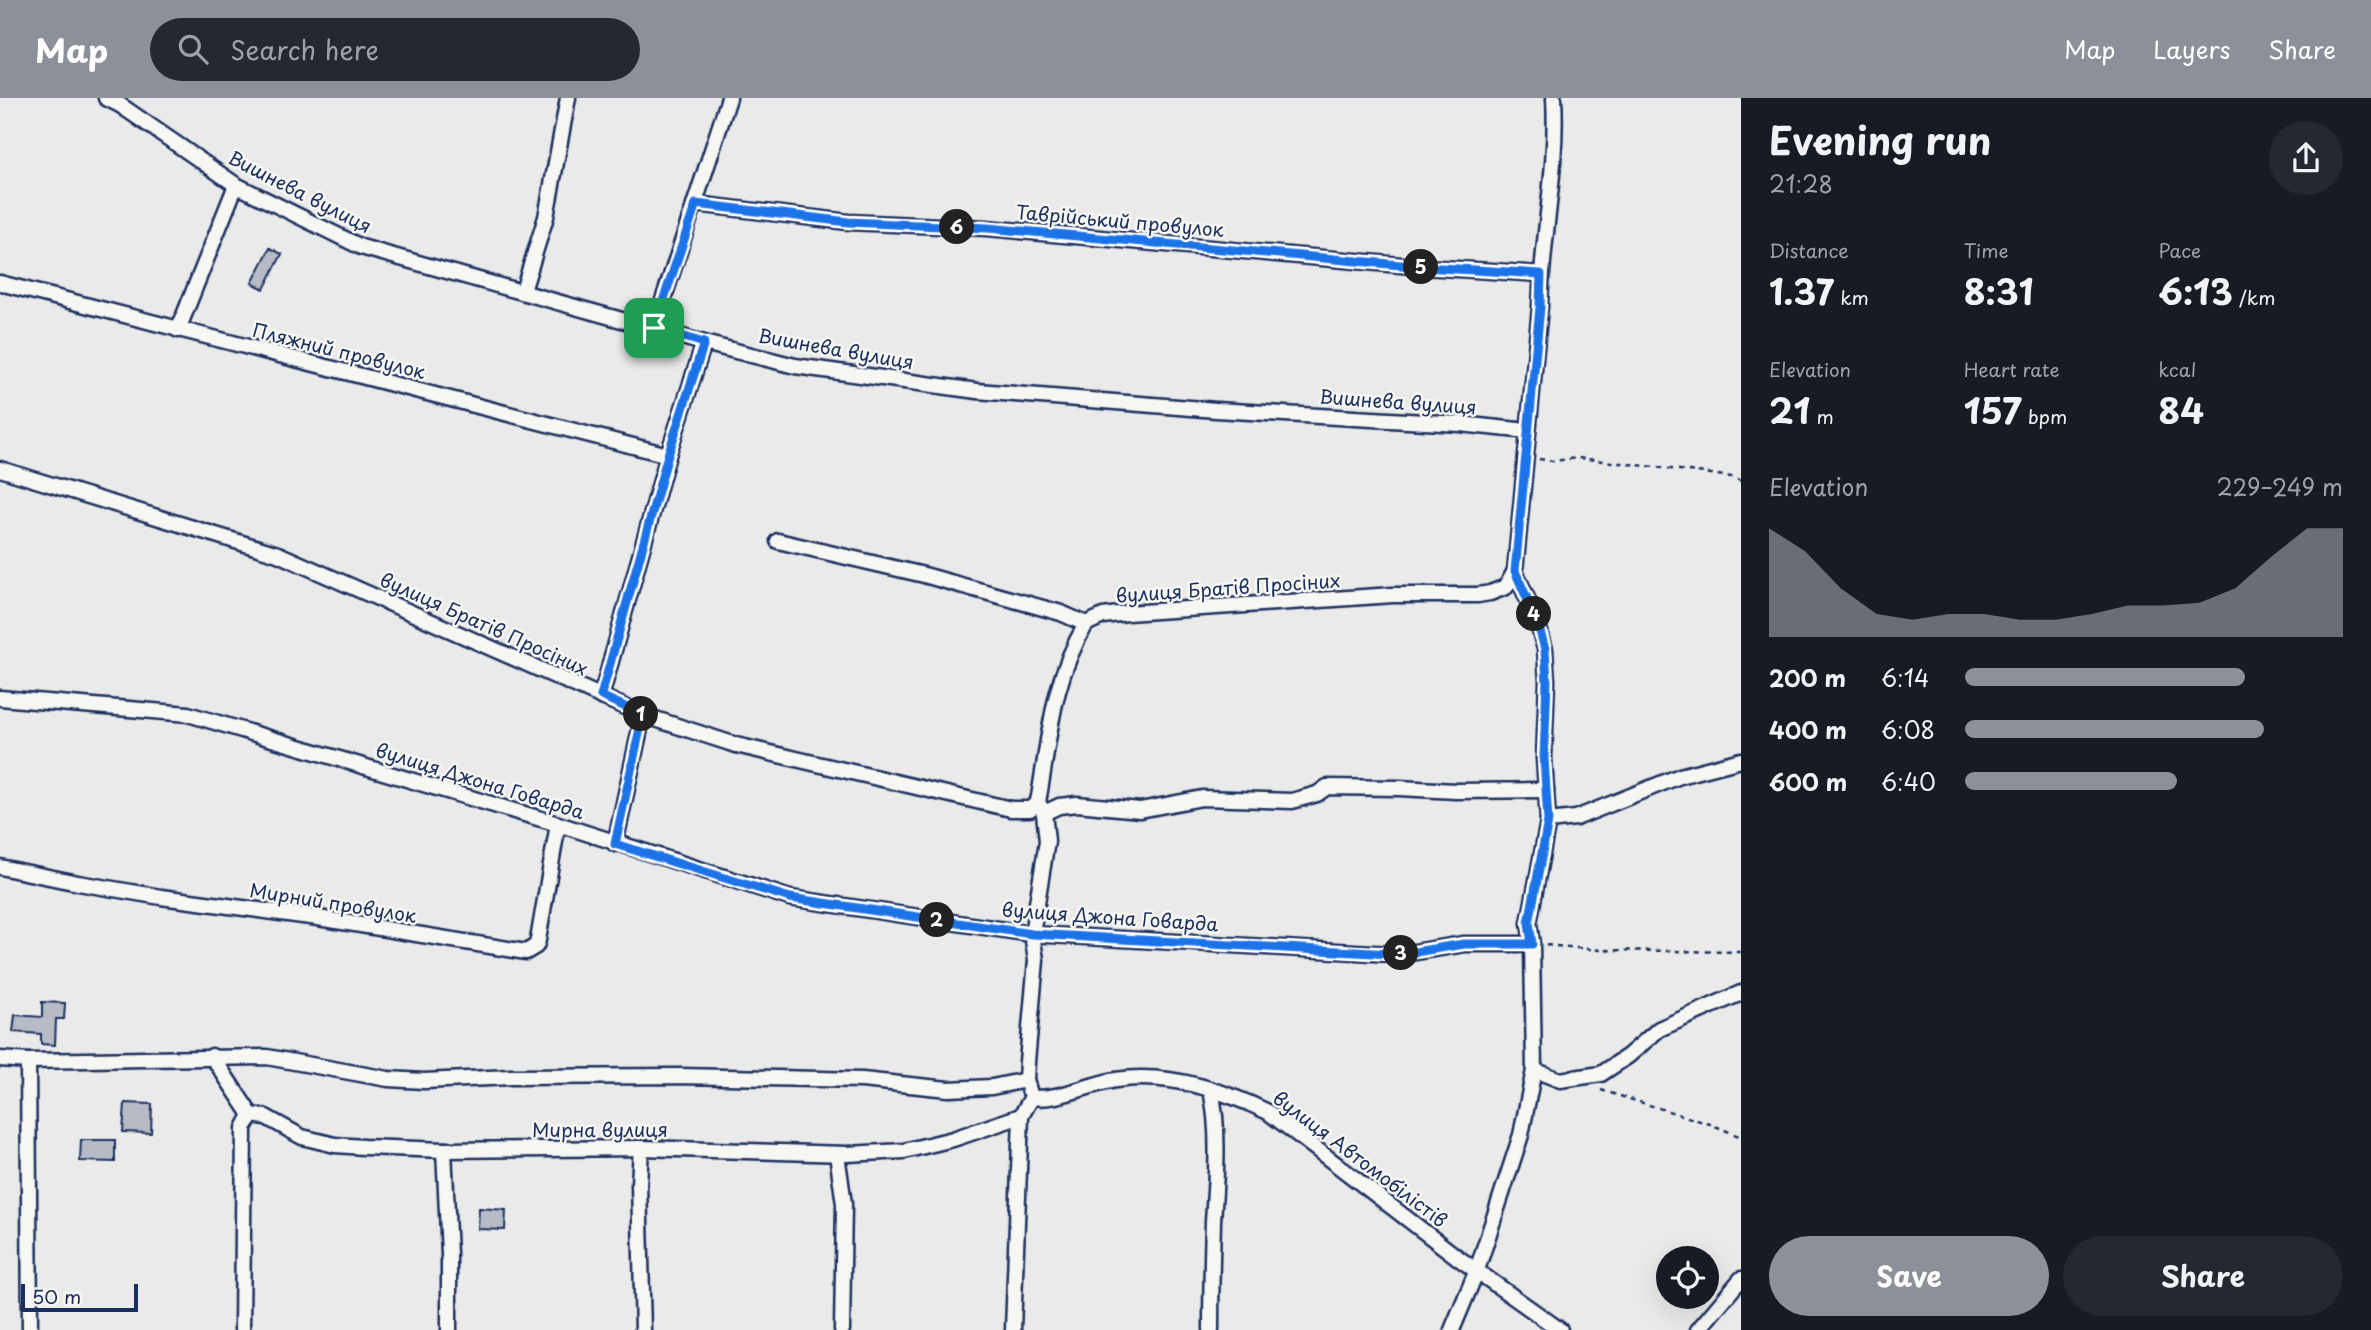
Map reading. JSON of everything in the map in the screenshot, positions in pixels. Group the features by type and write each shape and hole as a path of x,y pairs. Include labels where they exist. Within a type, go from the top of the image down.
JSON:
{"street":[{"name":"Вишнева вулиця","path":"106,98 236,186 360,247 794,366 977,391 1528,431"},
{"path":"523,291 546,217 568,98"},
{"path":"654,328 729,98"},
{"path":"1452,1330 1478,1270 1521,1135 1534,1070 1532,944 1529,923 1548,821 1544,758 1547,681 1545,649 1537,621 1515,571 1541,274 1555,160 1554,98"},
{"path":"178,330 236,186"},
{"name":"Таврійський провулок","path":"696,204 848,222 988,228 1423,267 1541,274"},
{"name":"Пляжний провулок","path":"0,283 668,455"},
{"path":"601,696 668,455 704,343"},
{"name":"вулиця Братів Просіних","path":"0,469 278,554 643,715 736,746 1011,809 1077,804 1140,810 1202,798 1292,802 1327,788 1338,787 1456,791 1546,790"},
{"path":"778,541 924,575 1061,613 1086,624 1071,649 1056,694 1041,808 1047,841 1032,934 1036,960 1026,1080 1032,1097 1021,1116 1013,1330"},
{"name":"вулиця Братів Просіних","path":"1086,624 1102,616 1127,613 1393,596 1490,593 1506,587 1515,571"},
{"name":"вулиця Джона Говарда","path":"0,698 188,714 558,824 790,898 1032,934 1391,954 1464,944 1532,944"},
{"path":"615,844 643,715"},
{"path":"1548,821 1576,818 1680,776 1741,760"},
{"name":"Мирний провулок","path":"0,867 161,897 318,918 526,952 536,946 538,940 558,824"},
{"path":"1534,1070 1560,1080 1601,1074 1628,1056 1659,1029 1741,993"},
{"path":"212,1056 251,1115 244,1128 242,1330"},
{"path":"0,1059 28,1061 267,1057 388,1079 424,1081 511,1077 693,1076 862,1080 948,1089 992,1087 1026,1080"},
{"path":"28,1061 30,1330"},
{"name":"вулиця Автомобілістів","path":"1032,1097 1042,1100 1118,1080 1174,1080 1239,1098 1268,1112 1560,1330"},
{"path":"1211,1090 1215,1110 1216,1164 1211,1330"},
{"name":"Мирна вулиця","path":"251,1115 266,1117 302,1138 335,1145 444,1150 641,1148 837,1154 904,1151 953,1139 1021,1116"},
{"path":"641,1148 639,1184 643,1330"},
{"path":"444,1150 449,1254 449,1330"},
{"path":"837,1154 844,1216 842,1330"},
{"path":"1698,1330 1741,1279"}],"path":[{"path":"1527,453 1535,458 1553,461 1578,458 1705,472 1741,481"},
{"path":"1532,944 1600,950 1741,952"},
{"path":"1598,1090 1713,1125 1741,1138"}],"building":[{"path":"270,248 282,254 264,289 252,283"},
{"path":"42,1002 65,1003 64,1019 56,1019 55,1045 41,1044 41,1034 13,1032 15,1015 42,1017"},
{"path":"125,1103 152,1104 151,1133 123,1132"},
{"path":"81,1140 115,1140 115,1162 80,1161"},
{"path":"479,1208 506,1210 505,1230 478,1229"}],"route":[{"path":"696,204 848,222 988,228 1423,267 1541,274 1515,571 1537,621 1545,649 1547,681 1544,758 1548,821 1529,923 1532,944 1464,944 1391,954 1032,934 790,898 615,844 643,715 601,696 668,455 704,343 654,328 696,204"}]}
